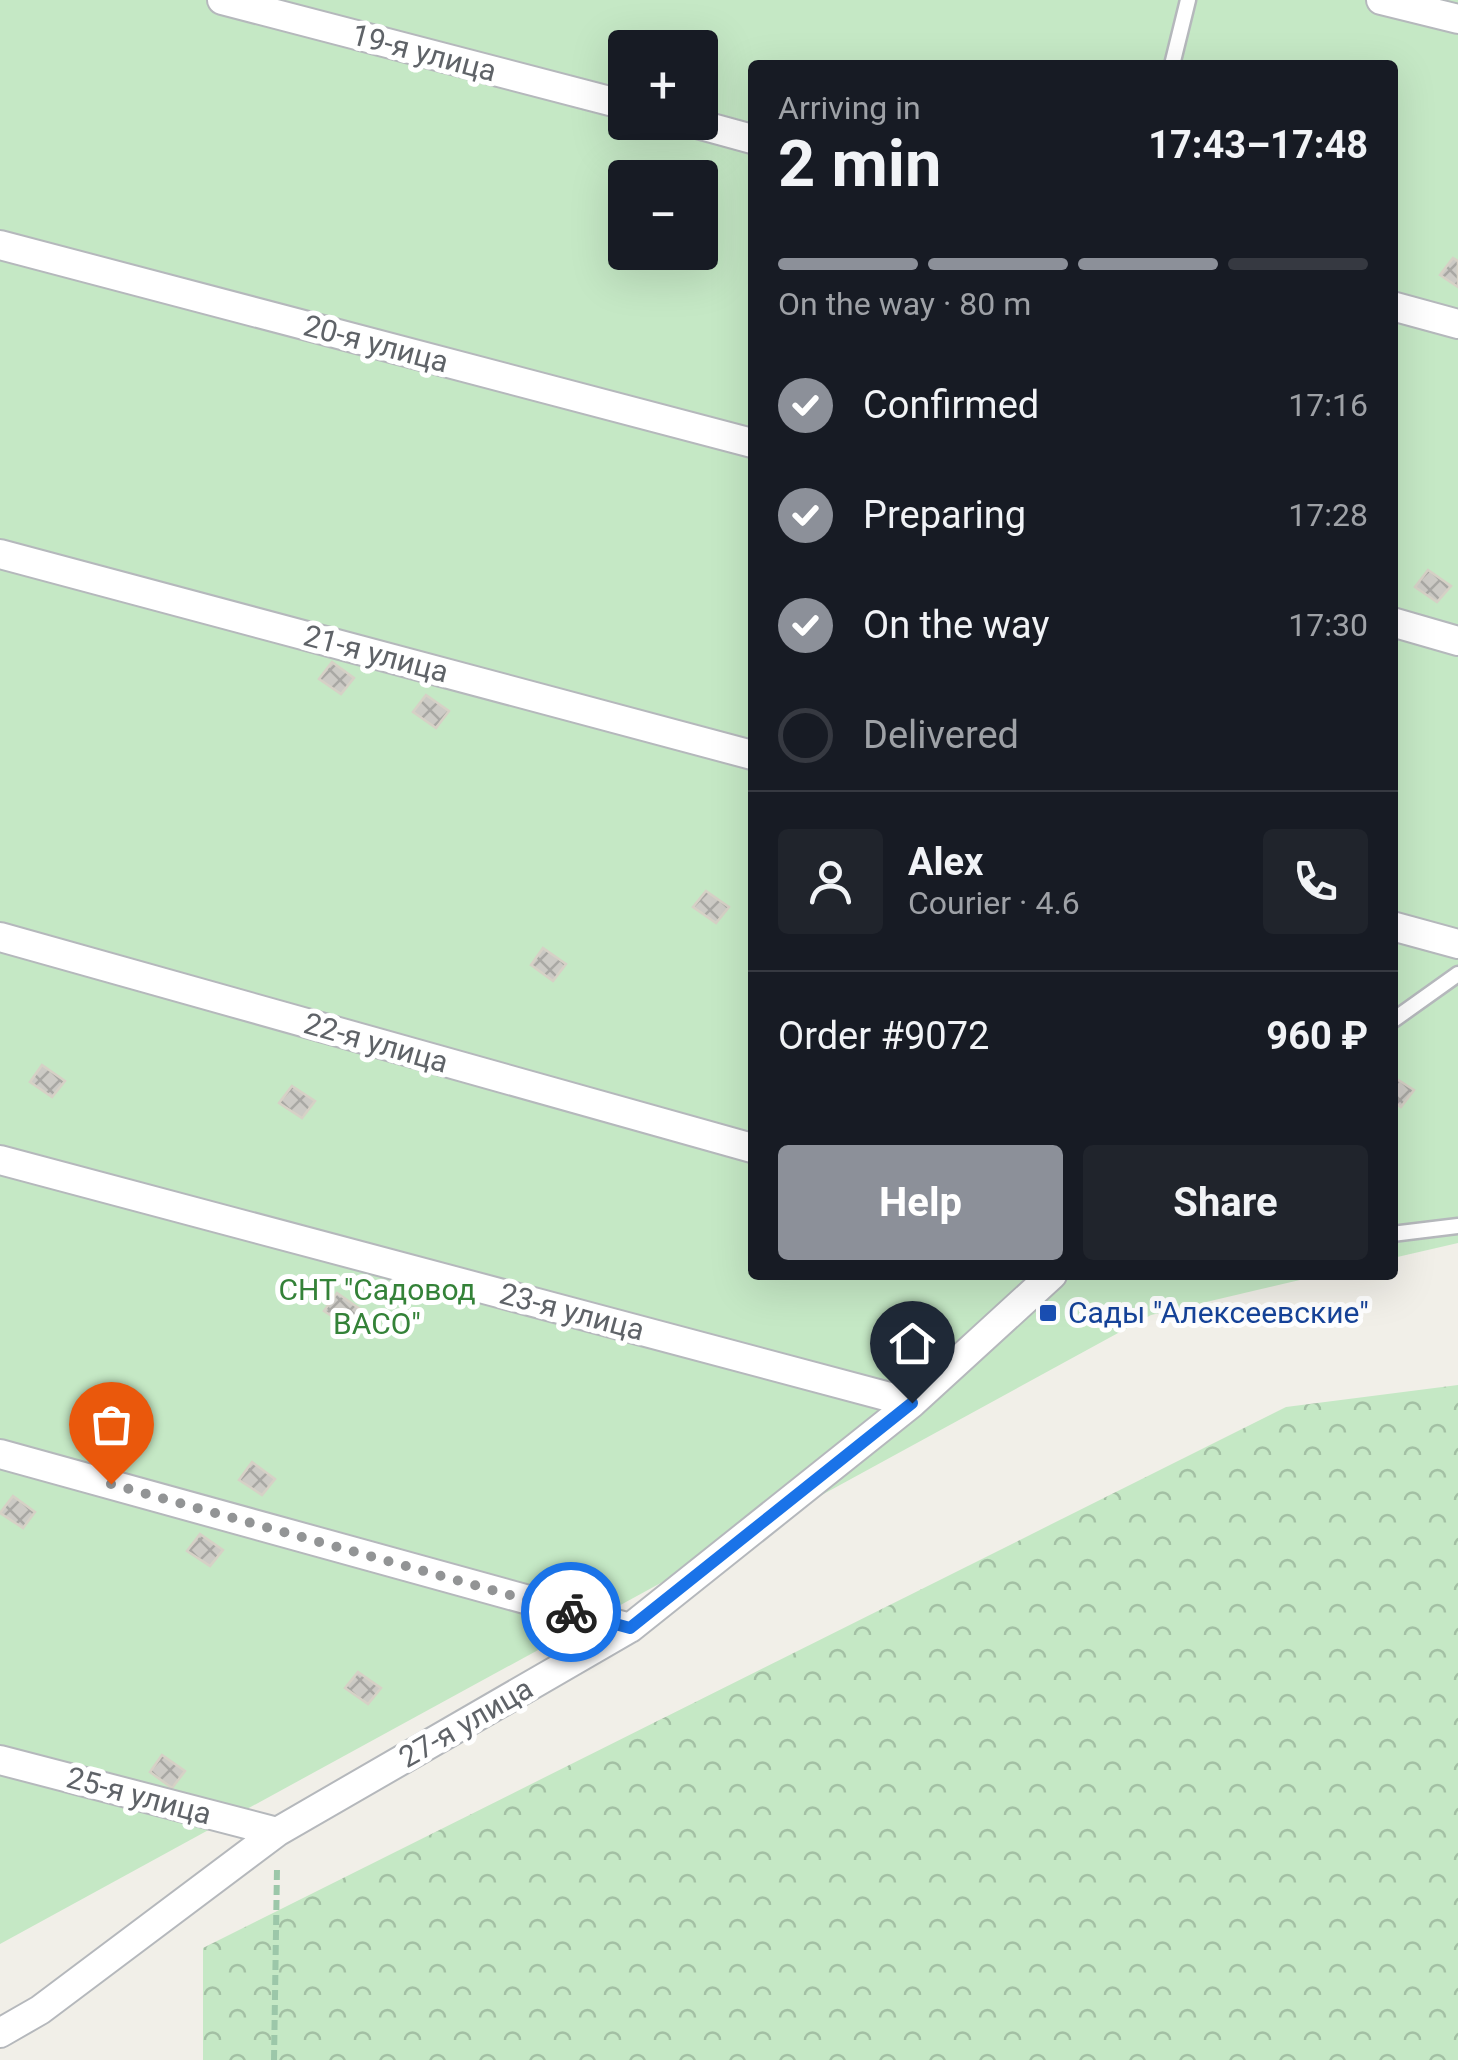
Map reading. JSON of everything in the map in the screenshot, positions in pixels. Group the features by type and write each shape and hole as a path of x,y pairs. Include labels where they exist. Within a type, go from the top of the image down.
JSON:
{"street":[{"name":"19-я улица","path":"222,0 608,101"},
{"path":"1380,0 1458,19"},
{"path":"718,130 748,138"},
{"name":"20-я улица","path":"0,245 748,442"},
{"path":"1398,308 1458,324"},
{"name":"21-я улица","path":"0,554 748,753"},
{"path":"1398,624 1458,642"},
{"path":"1398,928 1458,944"},
{"name":"22-я улица","path":"0,937 748,1147"},
{"name":"23-я улица","path":"0,1160 912,1403"},
{"name":"27-я улица","path":"0,2033 40,2010 277,1832 630,1628 912,1403 1047,1280"},
{"path":"0,1454 630,1628"},
{"name":"25-я улица","path":"0,1760 277,1832"}],"lane":[{"path":"1173,60 1188,0"},
{"path":"1398,1018 1458,974"},
{"path":"1398,1233 1458,1226"}],"path":[{"path":"274,2060 277,1832"}],"green space":[{"name":"СНТ \"Садовод ВАСО\"","path":"0,0 1458,0 1458,1243 1398,1257 1398,60 748,60 748,1280 1300,1280 1151,1315 0,1944"},
{"path":"1458,1385 1458,2060 203,2060 203,1948 1286,1407"}],"building":[{"path":"1453,258 1458,261 1458,287 1440,275"},
{"path":"1428,570 1451,586 1437,602 1415,587"},
{"path":"332,662 354,678 341,694 319,679"},
{"path":"426,695 449,711 436,728 413,712"},
{"path":"706,891 729,907 716,923 693,907"},
{"path":"543,948 566,964 553,981 531,965"},
{"path":"42,1065 65,1081 52,1097 30,1082"},
{"path":"1398,1080 1414,1090 1401,1107 1398,1105"},
{"path":"292,1086 315,1101 302,1118 279,1103"},
{"path":"337,1293 360,1309 347,1326 324,1311"},
{"path":"252,1462 275,1479 262,1495 239,1480"},
{"path":"13,1496 35,1512 23,1528 0,1513"},
{"path":"200,1534 223,1550 210,1566 187,1551"},
{"path":"358,1672 381,1688 368,1704 345,1688"},
{"path":"162,1755 185,1771 172,1788 150,1772"}],"way so far":[{"path":"111,1484 571,1612"}],"place":[{"name":"Сады \"Алексеевские\"","path":"1048,1313"}],"route":[{"path":"571,1612 630,1628 912,1403"}]}
